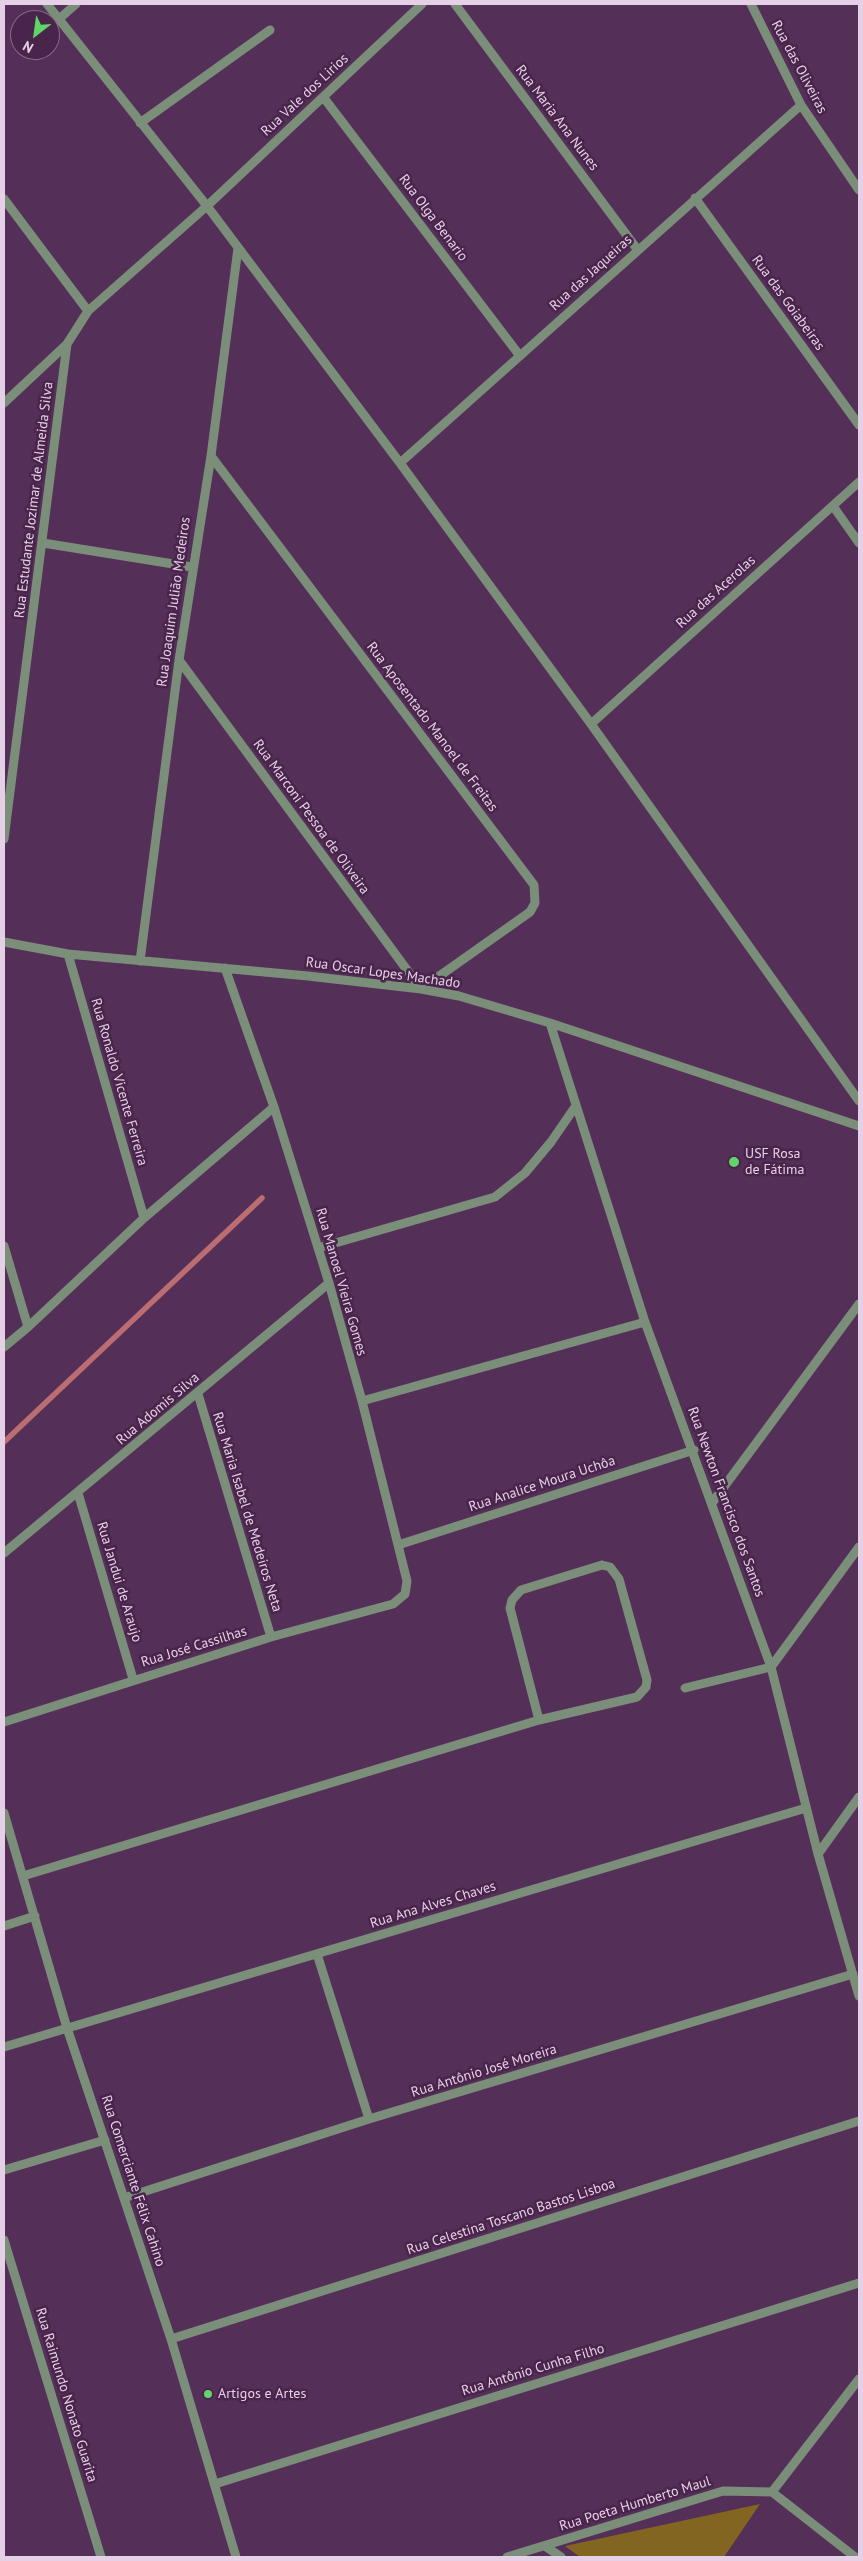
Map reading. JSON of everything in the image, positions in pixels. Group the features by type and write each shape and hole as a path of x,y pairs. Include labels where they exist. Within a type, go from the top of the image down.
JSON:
{"street":[{"path":"60,18 76,4"},
{"name":"Rua Vale dos Lirios","path":"66,344 88,311 207,206 422,4"},
{"name":"Rua Maria Ana Nunes","path":"454,4 637,249"},
{"name":"Rua das Oliveiras","path":"751,4 801,105 859,190"},
{"path":"60,20 207,206 400,462 591,724 859,1101"},
{"path":"140,123 270,30"},
{"name":"Rua Olga Benario","path":"324,98 520,356"},
{"name":"Rua das Jaqueiras","path":"400,462 801,105"},
{"name":"Rua das Goiabeiras","path":"695,198 859,425"},
{"path":"4,199 88,311"},
{"name":"Rua Joaquim Julião Medeiros","path":"140,961 179,660 192,567 211,456 238,248"},
{"path":"4,403 66,344"},
{"name":"Rua Estudante Jozimar de Almeida Silva","path":"4,839 43,543 66,344"},
{"name":"Rua Aposentado Manoel de Freitas","path":"211,456 534,886 534,903 530,912 421,989"},
{"name":"Rua das Acerolas","path":"591,724 859,482"},
{"path":"833,506 859,543"},
{"path":"43,543 192,567"},
{"name":"Rua Marconi Pessoa de Oliveira","path":"179,660 421,989"},
{"name":"Rua Oscar Lopes Machado","path":"4,942 68,954 225,968 421,989 468,999 550,1023 859,1126"},
{"name":"Rua Ronaldo Vicente Ferreira","path":"68,954 144,1218"},
{"name":"Rua Manoel Vieira Gomes","path":"225,968 274,1107 318,1248 362,1401 398,1544 406,1587 401,1599 393,1604"},
{"name":"Rua Newton Francisco dos Santos","path":"550,1023 575,1107 645,1322 694,1450 771,1667 818,1854 859,1996"},
{"path":"4,1347 28,1327 144,1218 274,1107"},
{"path":"318,1248 495,1197 525,1173 552,1142 575,1107"},
{"path":"4,1246 28,1327"},
{"name":"Rua Adomis Silva","path":"4,1553 198,1394 328,1283"},
{"path":"712,1503 859,1304"},
{"path":"362,1401 645,1322"},
{"name":"Rua Maria Isabel de Medeiros Neta","path":"198,1394 271,1637"},
{"name":"Rua Analice Moura Uchôa","path":"398,1544 694,1450"},
{"name":"Rua Jandui de Araujo","path":"78,1493 133,1679"},
{"path":"685,1688 771,1667 859,1548"},
{"path":"23,1876 539,1720 638,1697 643,1693 647,1680 619,1578 610,1567 602,1565 520,1590 512,1600 510,1608 539,1720"},
{"name":"Rua José Cassilhas","path":"4,1722 133,1679 271,1637 393,1604"},
{"path":"818,1854 859,1798"},
{"name":"Rua Ana Alves Chaves","path":"4,2047 806,1808"},
{"name":"Rua Comerciante Félix Cahino","path":"4,1813 67,2028 171,2339 236,2557"},
{"path":"4,1926 35,1916"},
{"path":"317,1954 369,2120"},
{"name":"Rua Antônio José Moreira","path":"124,2198 369,2120 853,1974"},
{"name":"Rua Celestina Toscano Bastos Lisboa","path":"171,2339 859,2121"},
{"path":"4,2170 105,2140"},
{"name":"Rua Raimundo Nonato Guarita","path":"4,2240 101,2557"},
{"name":"Rua Antônio Cunha Filho","path":"215,2484 859,2282"},
{"path":"855,2557 772,2492 859,2379"},
{"name":"Rua Poeta Humberto Maul","path":"507,2557 723,2491 772,2492"},
{"path":"545,2546 558,2556"}],"shaded area":[{"path":"760,2504 724,2557 580,2557 565,2546"}],"waterway":[{"path":"4,1442 262,1198"}],"place":[{"name":"USF Rosa de Fátima","path":"734,1162"},
{"name":"Artigos e Artes","path":"208,2394"}]}
